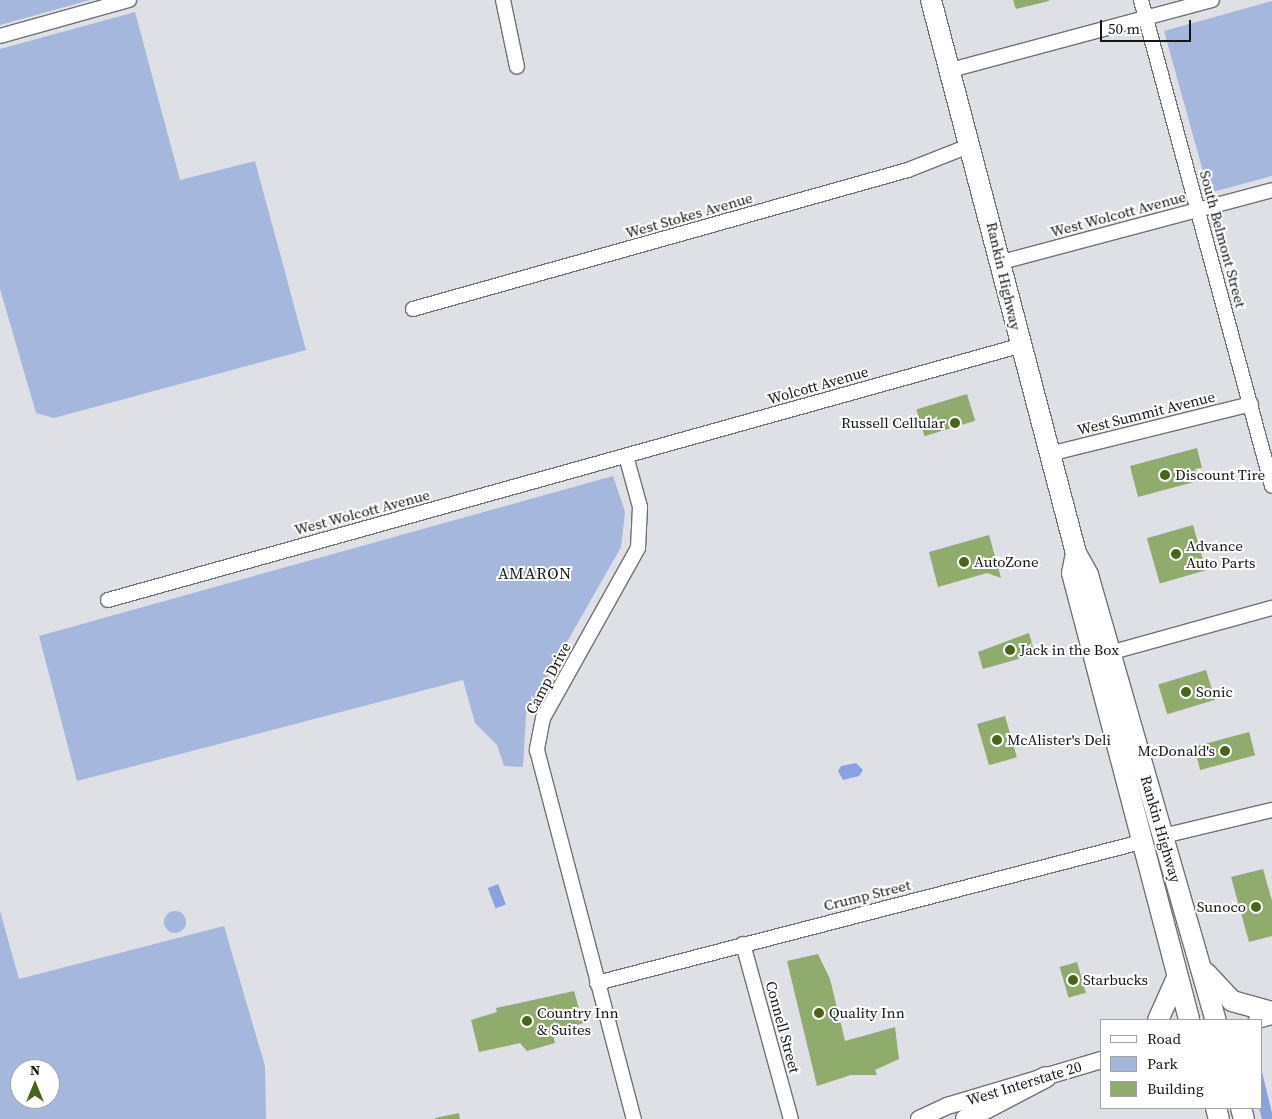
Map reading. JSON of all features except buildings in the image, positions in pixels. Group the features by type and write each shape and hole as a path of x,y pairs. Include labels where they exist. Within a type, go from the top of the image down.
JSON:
{"highway":[{"name":"Rankin Highway","path":"932,0 1002,262 1019,346 1076,553 1088,575 1115,738 1176,980 1189,1019"},
{"name":"Rankin Highway","path":"1102,655 1163,836 1216,1019"},
{"path":"1115,738 1131,753 1152,826 1163,836"},
{"path":"1141,842 1163,859 1181,921 1192,935"},
{"path":"1200,963 1217,990 1232,1001 1272,1012"},
{"path":"1158,1019 1176,980"},
{"path":"966,1119 1046,1077"}],"main road":[{"name":"West Interstate 20","path":"919,1119 1100,1060"}],"street":[{"path":"0,36 128,0"},
{"path":"503,0 517,67"},
{"name":"South Belmont Street","path":"1141,0 1272,486"},
{"path":"951,70 1212,0"},
{"name":"West Stokes Avenue","path":"413,309 908,170 971,145"},
{"name":"West Wolcott Avenue","path":"1002,262 1272,190"},
{"name":"Wolcott Avenue","path":"626,456 1019,346"},
{"name":"West Summit Avenue","path":"1049,454 1251,404"},
{"name":"West Wolcott Avenue","path":"108,600 626,456"},
{"name":"Camp Drive","path":"626,456 640,507 638,548 543,718 537,750 634,1119"},
{"path":"1102,655 1272,608"},
{"path":"1163,836 1272,810"},
{"name":"Crump Street","path":"599,982 1141,842"},
{"name":"Connell Street","path":"743,944 791,1119"}],"green space":[{"path":"0,0 90,0 0,25"},
{"path":"1272,1 1272,176 1209,193 1164,31"},
{"path":"135,12 180,180 255,161 306,350 54,418 36,413 0,289 0,49"},
{"path":"613,476 625,512 621,547 526,714 523,767 504,766 497,745 475,723 463,680 77,781 39,636"},
{"path":"0,911 19,979 224,926 265,1066 266,1119 0,1119"},
{"path":"175,911 183,914 186,922 183,930 175,933 167,930 164,922 167,914"}],"shaded area":[{"path":"856,763 863,770 859,776 843,780 838,771 841,766"},
{"path":"498,884 506,905 496,908 488,888"},
{"path":"1262,1072 1272,1119 1262,1119 1259,1109 1262,1109"}],"place":[{"name":"Russell Cellular","path":"955,423"},
{"name":"Discount Tire","path":"1165,475"},
{"name":"Advance Auto Parts","path":"1176,554"},
{"name":"AutoZone","path":"964,562"},
{"name":"Jack in the Box","path":"1010,650"},
{"name":"Sonic","path":"1186,692"},
{"name":"McAlister's Deli","path":"997,740"},
{"name":"McDonald's","path":"1225,751"},
{"name":"Sunoco","path":"1256,907"},
{"name":"Starbucks","path":"1073,980"},
{"name":"Quality Inn","path":"819,1013"},
{"name":"Country Inn & Suites","path":"527,1021"}],"district":[{"name":"AMARON","path":"535,573"}]}
